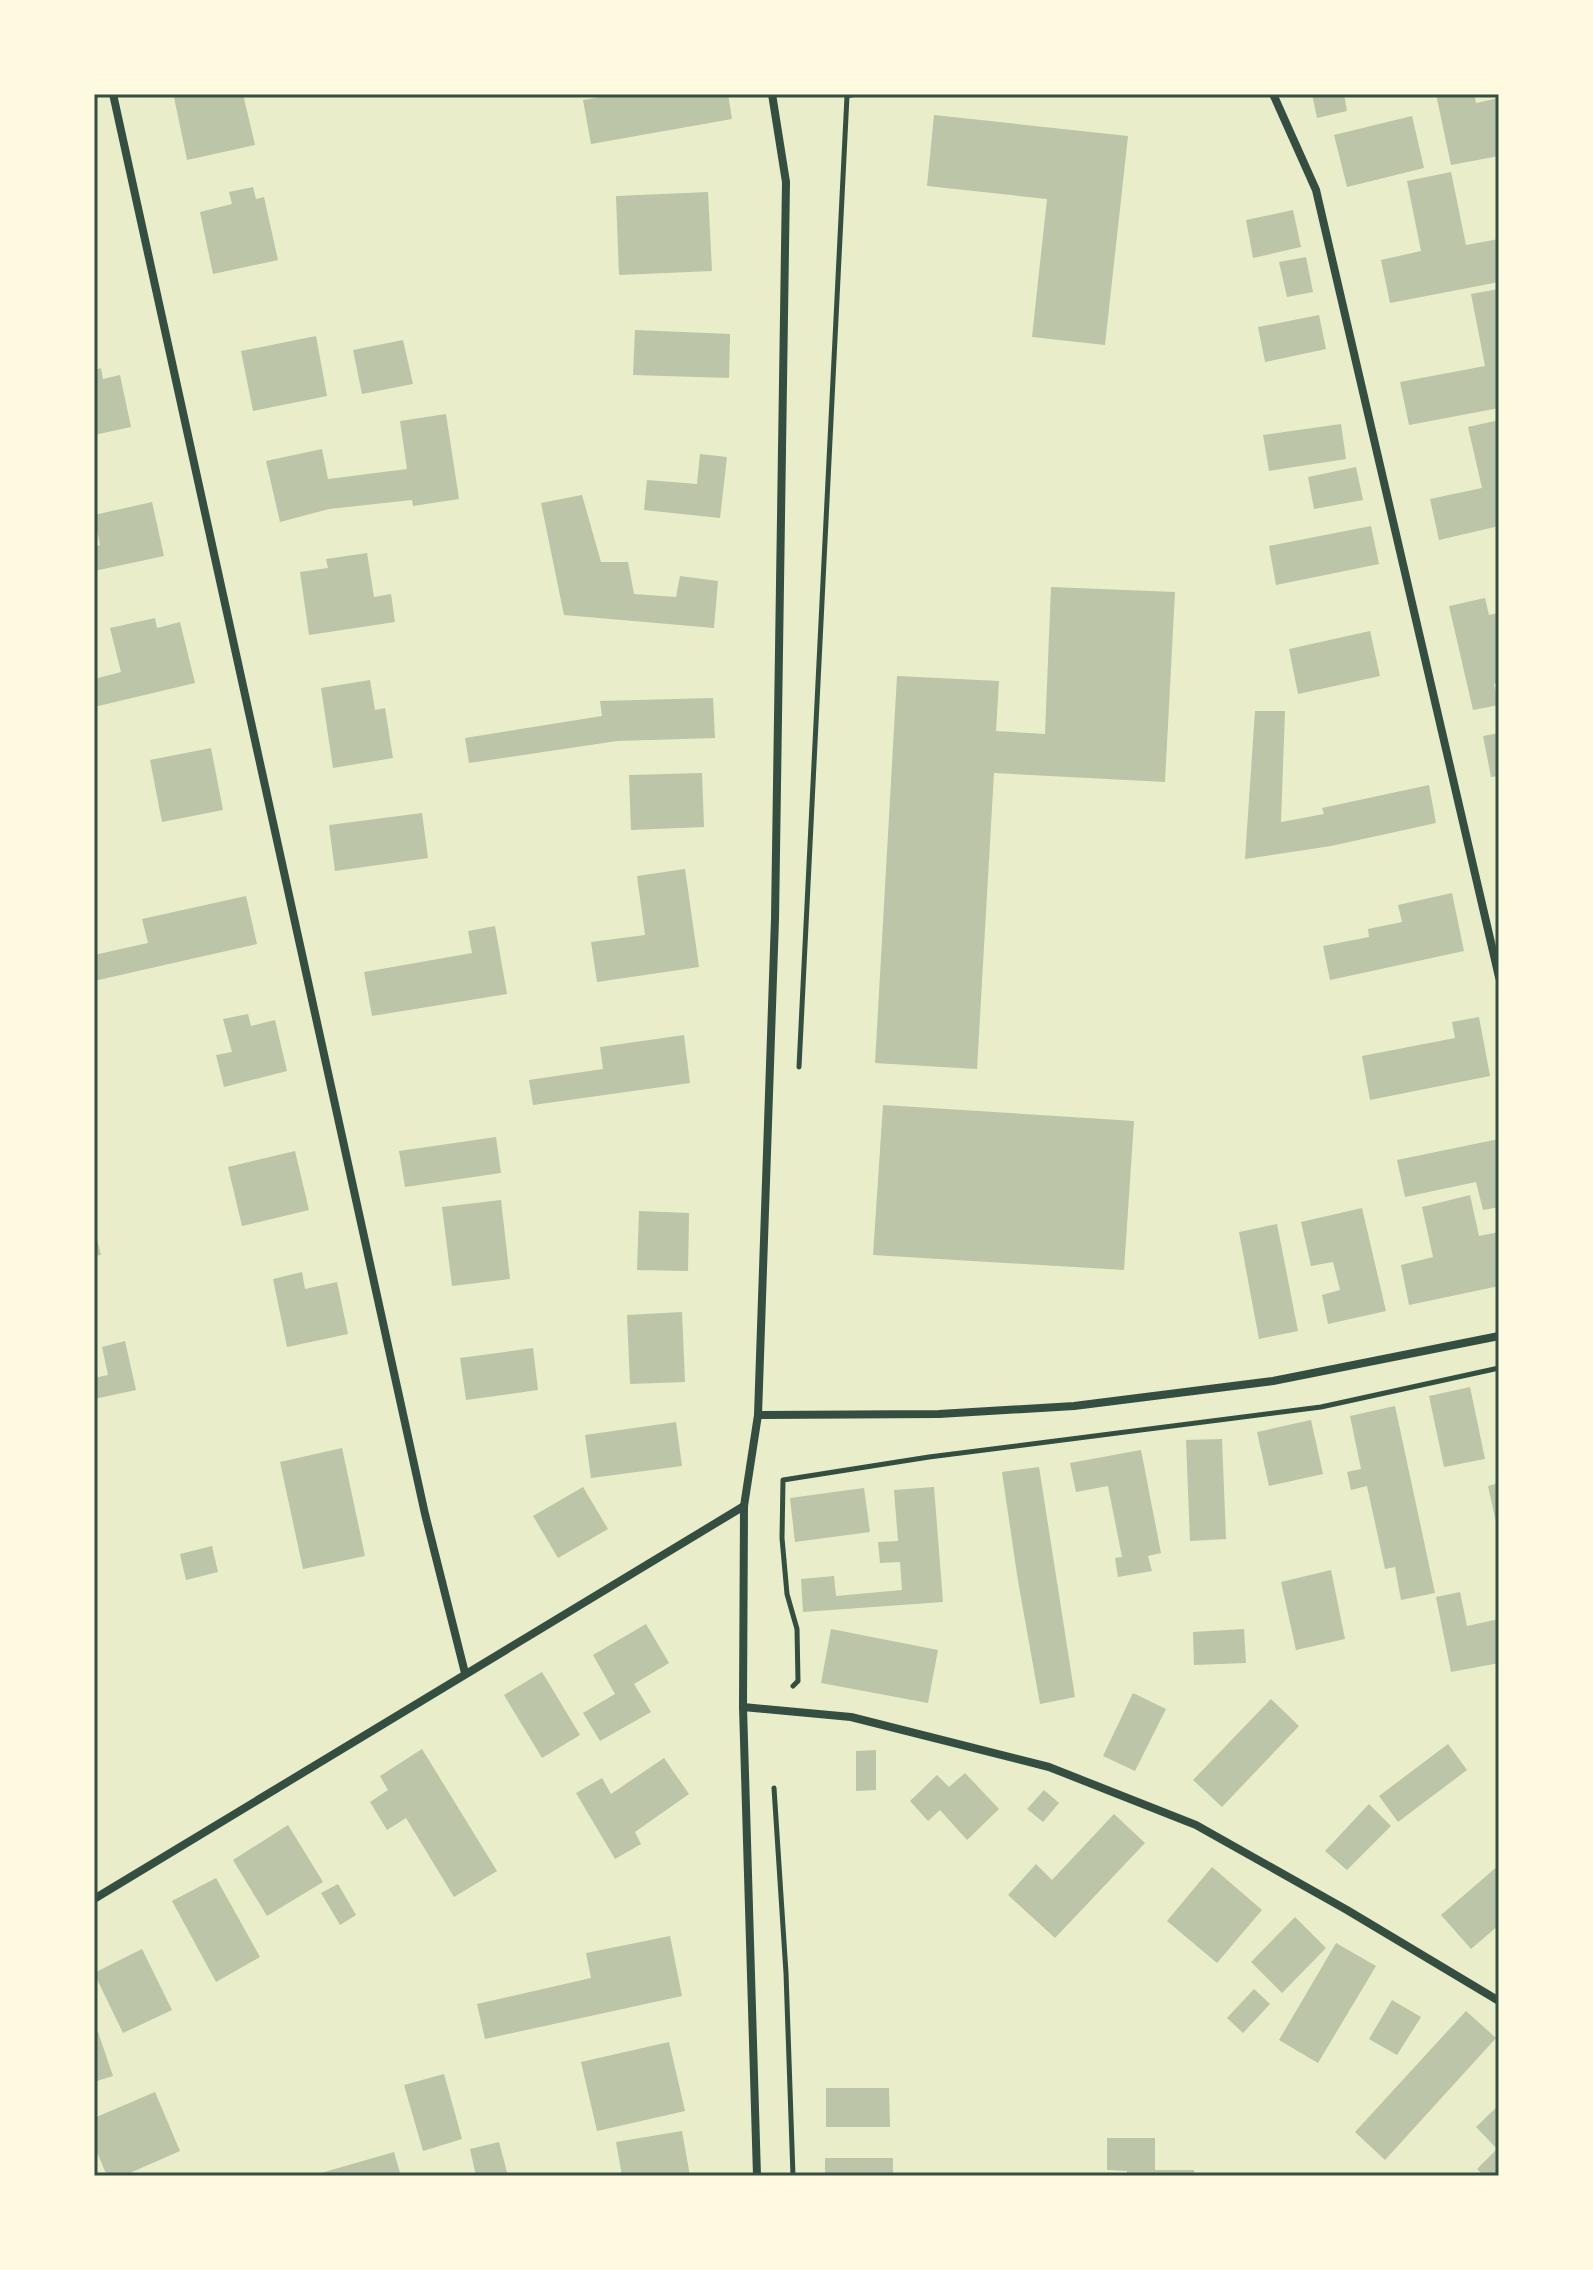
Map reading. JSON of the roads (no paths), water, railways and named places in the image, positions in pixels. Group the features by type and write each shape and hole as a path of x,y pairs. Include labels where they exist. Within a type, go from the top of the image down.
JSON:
{"street":[{"path":"113,94 425,1514 465,1673"},
{"path":"757,2176 743,1707 744,1506 758,1415 775,908 786,182 772,94"},
{"path":"1273,94 1316,190 1499,977"},
{"path":"758,1415 939,1414 1074,1406 1273,1381 1499,1336"},
{"path":"94,1899 744,1506"},
{"path":"743,1707 851,1717 1049,1767 1196,1825 1499,2001"}]}
